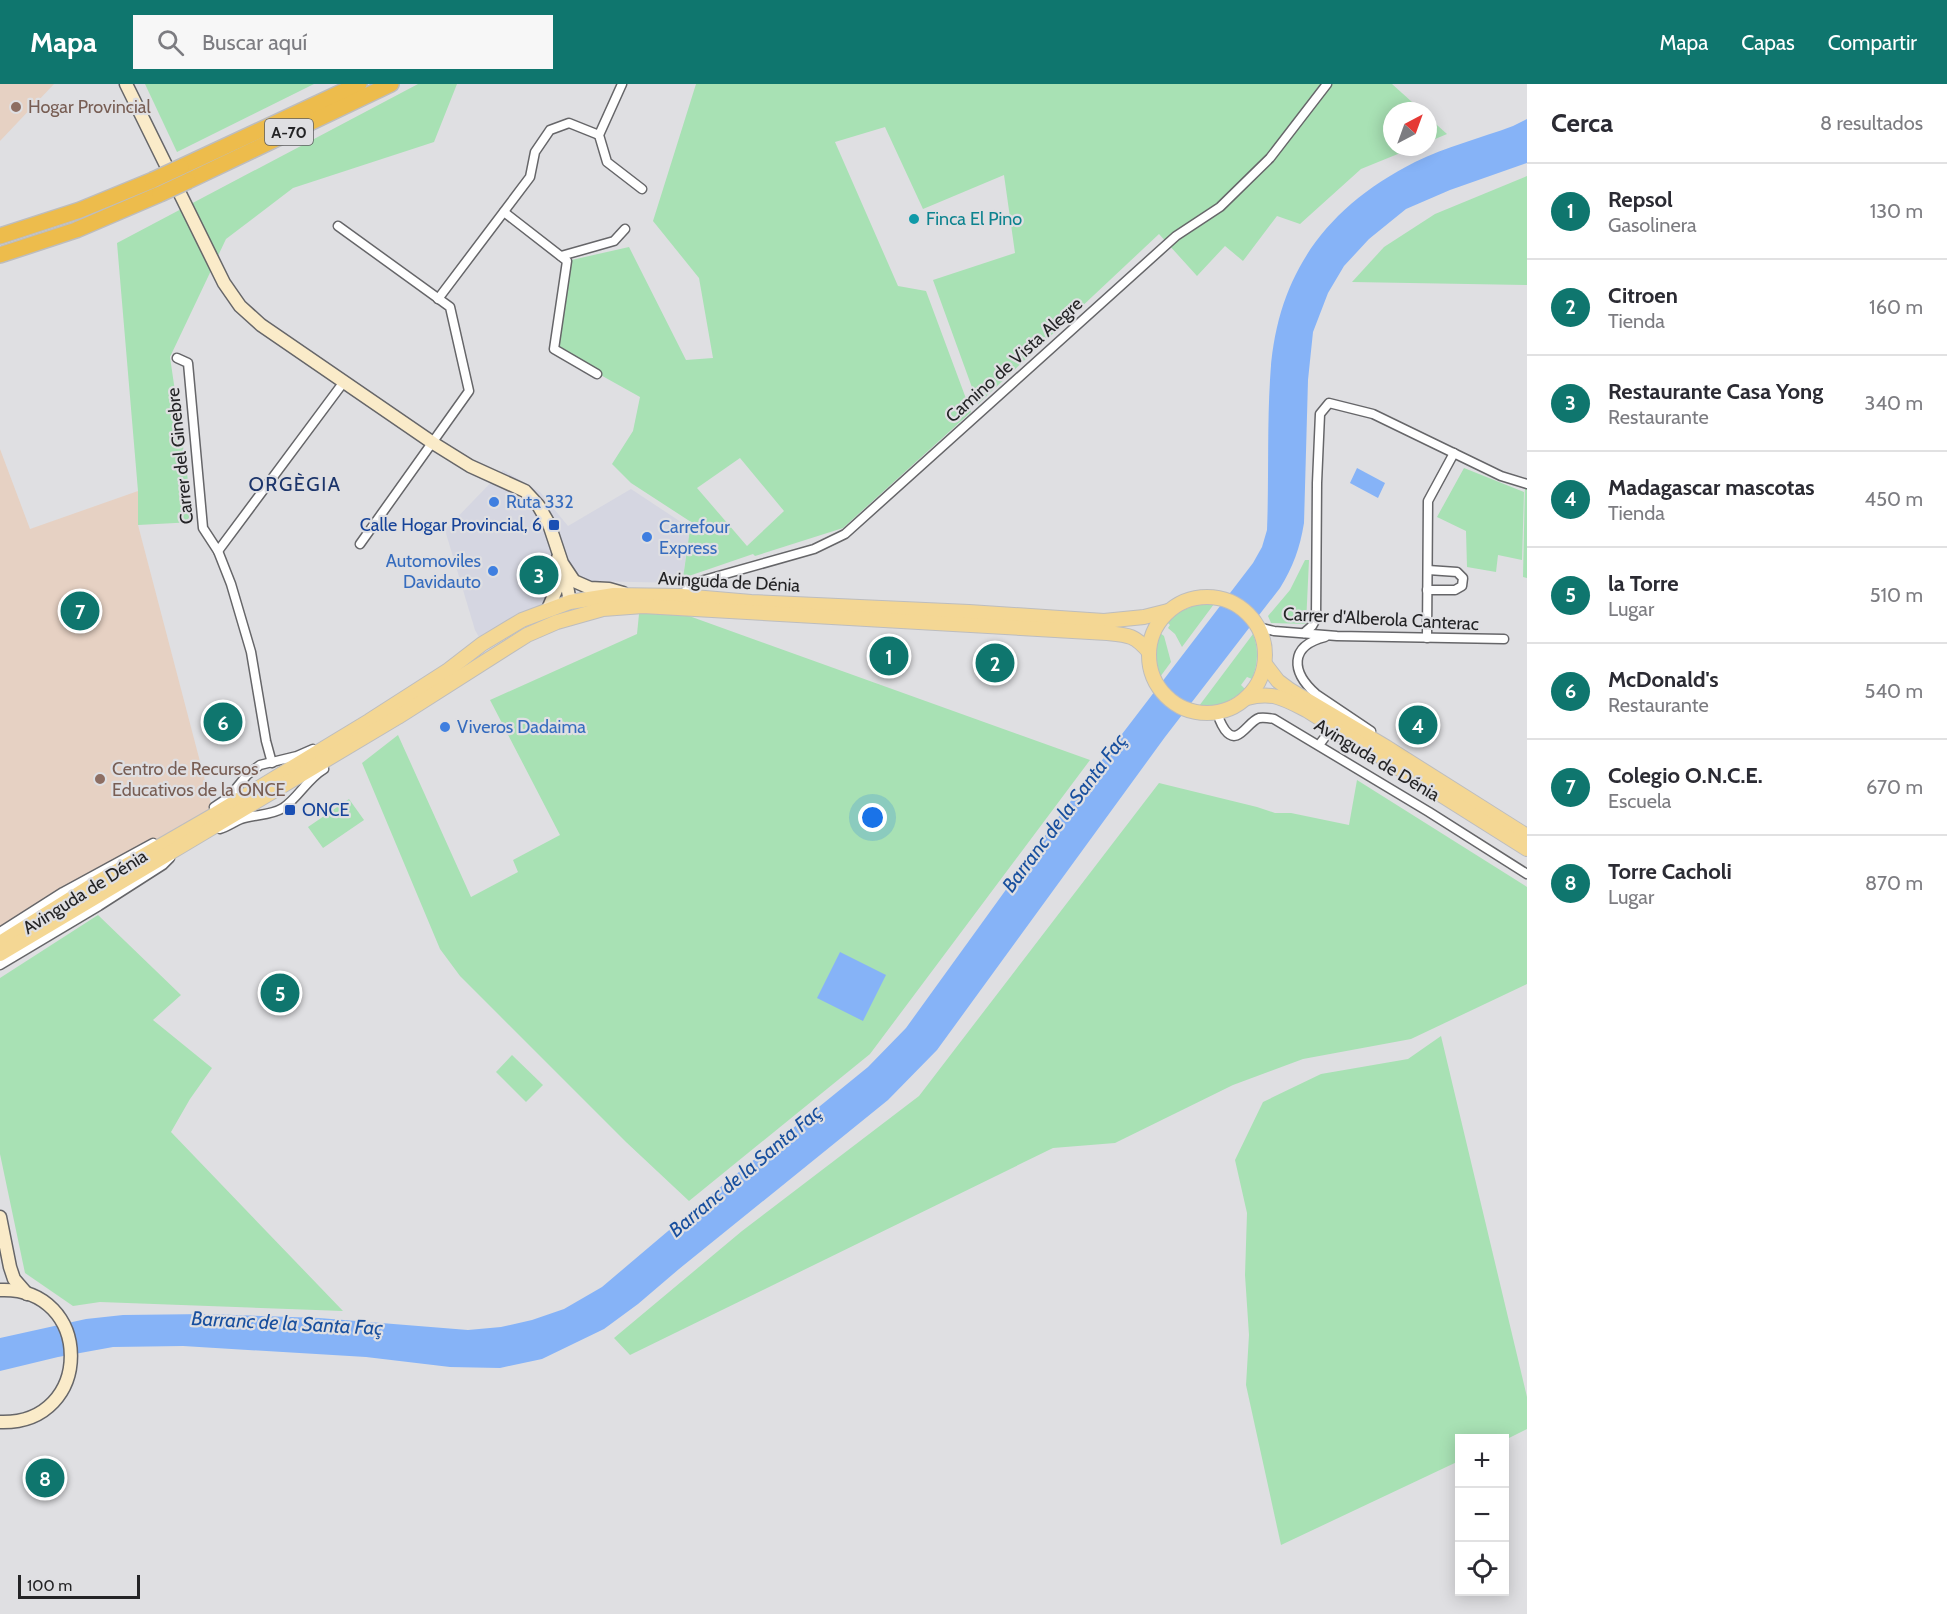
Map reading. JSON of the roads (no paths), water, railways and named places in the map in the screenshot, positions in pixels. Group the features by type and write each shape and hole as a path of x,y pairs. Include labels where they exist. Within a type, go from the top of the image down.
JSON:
{"highway":[{"name":"A-70","path":"0,255 76,230 160,194 184,174 359,84"},
{"name":"A-70","path":"0,236 80,210 153,180 184,174 391,84"}],"main road":[{"path":"126,84 224,283 236,300 261,325 343,383 433,444 470,466 525,491 538,505 549,524 560,557 570,602 562,611 509,639 500,652"},
{"path":"560,557 570,576 581,585 627,594"},
{"path":"548,609 557,588 560,557"},
{"name":"Avinguda de Dénia","path":"0,954 286,777 328,746 447,671 482,645 522,620 570,602 627,594 1104,621 1144,617 1168,611"},
{"path":"1196,597 1221,598 1245,610 1257,625 1265,645 1265,664 1257,686 1247,698 1233,707 1218,712 1194,712 1168,698 1156,682 1149,663 1153,632 1168,611 1196,597"},
{"name":"Avinguda de Dénia","path":"286,777 362,739 527,635 556,622 603,609 643,606 1107,633 1131,635 1149,652"},
{"name":"Avinguda de Dénia","path":"1265,664 1278,681 1290,690 1386,747 1527,836"},
{"name":"Avinguda de Dénia","path":"1247,698 1267,694 1308,711 1527,849"},
{"name":"Avinguda de Dénia","path":"0,943 96,883 189,835"},
{"path":"0,1216 10,1267 15,1279 27,1293"},
{"path":"0,1290 27,1293 42,1301 62,1320 70,1340 71,1363 64,1387 50,1405 30,1418 9,1423 0,1422"}],"street":[{"path":"622,84 600,135 607,162 642,189"},
{"name":"Camino de Vista Alegre","path":"682,596 691,584 814,549 845,534 1176,236 1221,207 1270,158 1327,84"},
{"path":"438,299 530,177 535,152 550,130 569,123 600,135"},
{"path":"504,212 567,261 554,349 597,374"},
{"path":"338,226 450,307 469,391 360,544"},
{"path":"561,256 614,241 625,229"},
{"name":"Carrer del Ginebre","path":"177,358 188,363 203,528 218,551 231,584 251,652 266,741 272,763"},
{"path":"218,551 343,383"},
{"path":"1333,636 1319,627 1316,618 1320,414 1329,403 1373,414 1501,476 1527,484"},
{"path":"1427,638 1428,501 1454,453"},
{"path":"1427,590 1455,590 1462,586 1463,578 1457,572 1428,570"},
{"path":"1304,633 1312,626 1316,618"},
{"name":"Carrer d'Alberola Canterac","path":"1257,625 1274,631 1333,636 1504,639"},
{"path":"1333,636 1317,639 1302,649 1297,664 1298,672 1316,694 1375,734 1386,747"},
{"path":"1308,711 1320,726 1324,736"},
{"name":"Avinguda de Dénia","path":"1218,712 1218,718 1229,735 1235,736 1242,734 1251,722 1266,718 1274,719 1527,874"},
{"path":"1319,745 1324,736 1332,733 1353,745 1369,748"},
{"name":"Avinguda de Dénia","path":"0,932 105,868 166,836 189,835 223,828 243,818 272,813 288,803 308,780 351,752 362,739"},
{"name":"Avinguda de Dénia","path":"0,964 163,865 189,835 202,814 229,797 247,775 260,765 328,746"},
{"path":"272,763 286,777 292,795 288,803"},
{"path":"247,775 246,786 252,798 262,810 272,813"}],"water":[{"name":"Barranc de la Santa Faç","path":"1527,119 1527,163 1450,190 1406,209 1369,239 1344,266 1328,293 1313,332 1308,380 1304,523 1295,557 1285,580 1165,737 937,1050 888,1100 638,1304 604,1329 542,1359 500,1368 450,1367 366,1357 183,1346 113,1347 0,1371 0,1338 86,1319 123,1315 207,1314 319,1318 468,1330 501,1327 532,1320 564,1309 602,1287 868,1067 906,1028 1057,819 1253,563 1262,547 1267,530 1269,399 1274,343 1282,309 1294,278 1310,250 1330,224 1383,180 1415,162 1429,156 1437,156 1437,153 1451,147"},
{"path":"1357,468 1385,483 1378,498 1350,483"},
{"path":"840,952 886,975 863,1021 817,998"}],"place":[{"name":"Hogar Provincial","path":"16,107"},
{"name":"Finca El Pino","path":"914,219"},
{"name":"Ruta 332","path":"494,502"},
{"name":"Calle Hogar Provincial, 6","path":"554,525"},
{"name":"Carrefour Express","path":"647,537"},
{"name":"Automoviles Davidauto","path":"493,571"},
{"name":"Restaurante Casa Yong","path":"539,575"},
{"name":"Colegio O.N.C.E.","path":"80,611"},
{"name":"Repsol","path":"889,656"},
{"name":"Citroen","path":"995,663"},
{"name":"McDonald's","path":"223,722"},
{"name":"Madagascar mascotas","path":"1418,725"},
{"name":"Viveros Dadaima","path":"445,727"},
{"name":"Centro de Recursos Educativos de la ONCE","path":"100,779"},
{"name":"ONCE","path":"290,810"},
{"name":"la Torre","path":"280,993"},
{"name":"Torre Cacholi","path":"45,1478"}],"district":[{"name":"ORGÈGIA","path":"295,484"}]}
